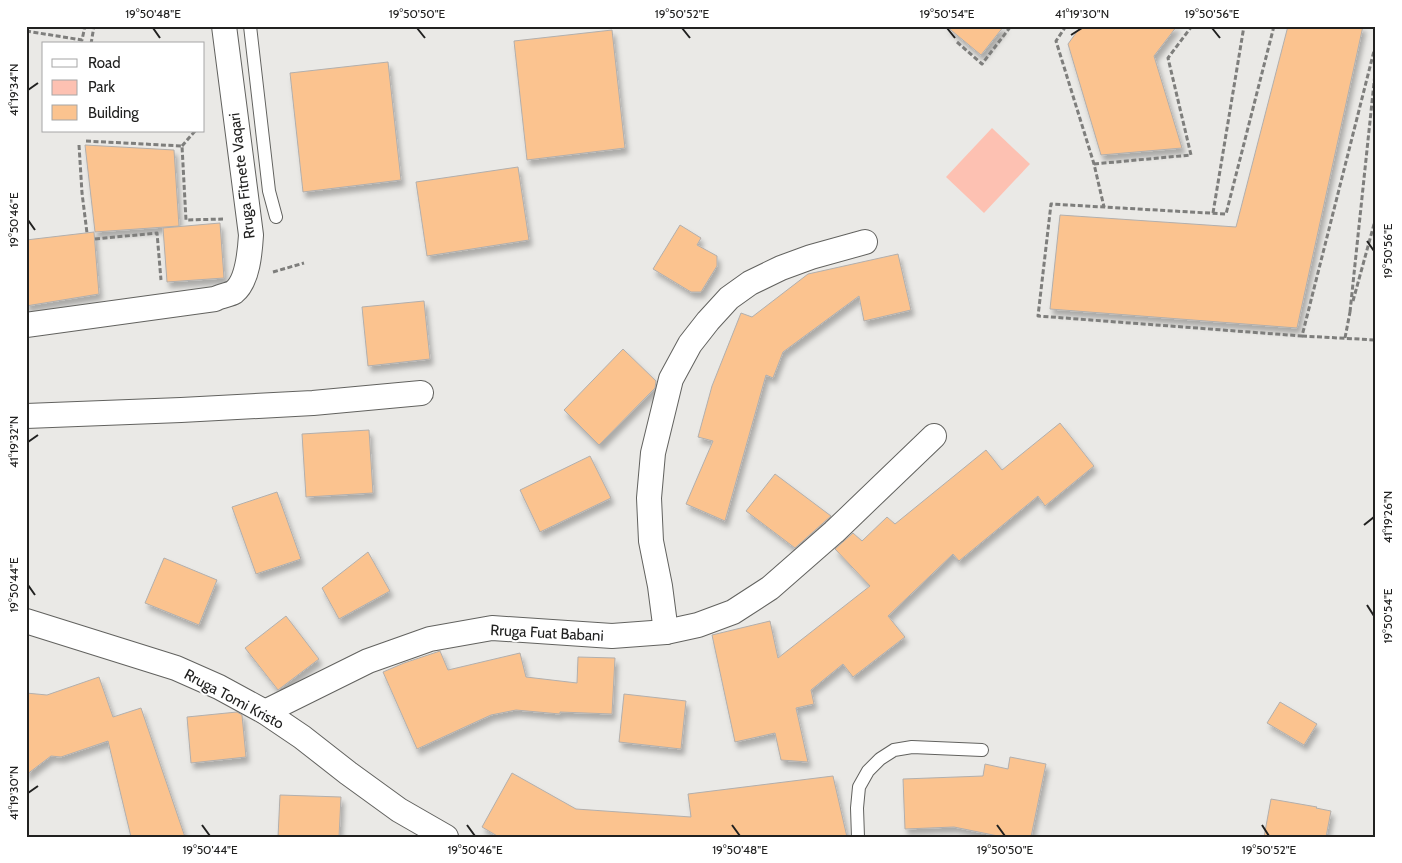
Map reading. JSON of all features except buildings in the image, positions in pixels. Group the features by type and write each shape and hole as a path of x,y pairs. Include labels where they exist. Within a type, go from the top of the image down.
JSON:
{"street":[{"name":"Rruga Fitnete Vaqari","path":"26,325 215,299 234,291 245,277 251,235 224,26"},
{"path":"666,632 660,586 651,541 649,498 653,453 672,378 690,344 708,321 729,298 750,283 781,268 811,257 865,242"},
{"path":"26,416 313,403 421,393"},
{"name":"Rruga Fuat Babani","path":"265,712 368,661 430,639 492,628 612,636 666,632 698,625 733,612 770,588 834,532 934,436"},
{"name":"Rruga Tomi Kristo","path":"26,621 176,668 219,687 265,712 302,737 399,810 446,837"}],"lane":[{"path":"250,26 269,191 276,217"},
{"path":"858,837 857,808 859,787 868,770 880,759 894,750 912,747 982,750"}],"path":[{"path":"29,26 28,31 82,40 85,26"},
{"path":"91,42 94,26"},
{"path":"956,42 982,64 1011,26"},
{"path":"1066,26 1056,41 1094,164 1104,207"},
{"path":"1094,164 1191,155 1168,58 1192,26"},
{"path":"1213,213 1244,26"},
{"path":"1274,26 1226,214 1051,204 1038,316 1376,340"},
{"path":"1302,336 1376,43"},
{"path":"1350,312 1376,64"},
{"path":"194,132 182,146 186,220 249,218"},
{"path":"86,141 182,146"},
{"path":"79,145 87,233"},
{"path":"1345,338 1350,312 1376,217"},
{"path":"95,240 157,233 161,283"}],"green space":[{"path":"992,128 1030,164 984,213 946,177"}]}
